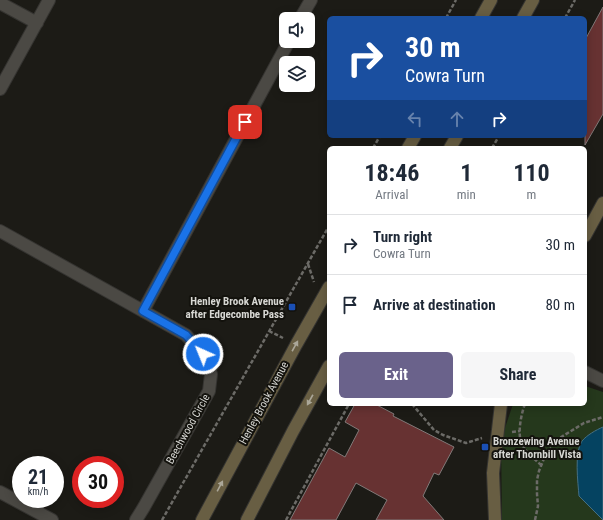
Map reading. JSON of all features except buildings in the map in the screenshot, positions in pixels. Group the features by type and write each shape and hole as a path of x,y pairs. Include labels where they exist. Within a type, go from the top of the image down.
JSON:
{"main road":[{"path":"482,16 491,0"},
{"path":"524,16 534,0"},
{"path":"587,232 603,203"},
{"name":"Henley Brook Avenue","path":"202,520 292,352 327,291"},
{"path":"247,520 327,370"},
{"path":"494,520 492,473 501,406"}],"street":[{"path":"0,89 50,0"},
{"path":"304,12 311,0"},
{"path":"0,3 37,23"},
{"path":"143,311 285,48"},
{"name":"Beechwood Circle","path":"0,231 186,335 203,354 211,374 209,391 136,520"},
{"path":"587,373 603,380"},
{"path":"0,492 35,516 52,520"}],"path":[{"path":"447,16 456,0"},
{"path":"566,16 575,0"},
{"path":"162,520 327,230"},
{"path":"286,520 348,406"},
{"path":"414,406 434,430 454,440 466,443 497,434 520,431"},
{"path":"525,406 520,431 521,443 528,453 541,465"},
{"path":"535,520 538,506 536,494 537,480 545,456 558,439 584,423 603,416"}],"green space":[{"path":"587,387 603,392 603,520 502,520 501,440 512,406 587,406"}],"water":[{"path":"603,427 603,520 579,496 577,460 582,441"}],"place":[{"name":"Henley Brook Avenue after Edgecombe Pass","path":"292,307"},
{"name":"Bronzewing Avenue after Thornbill Vista","path":"485,447"}],"route":[{"path":"203,354 186,335 143,311 245,122"}]}
